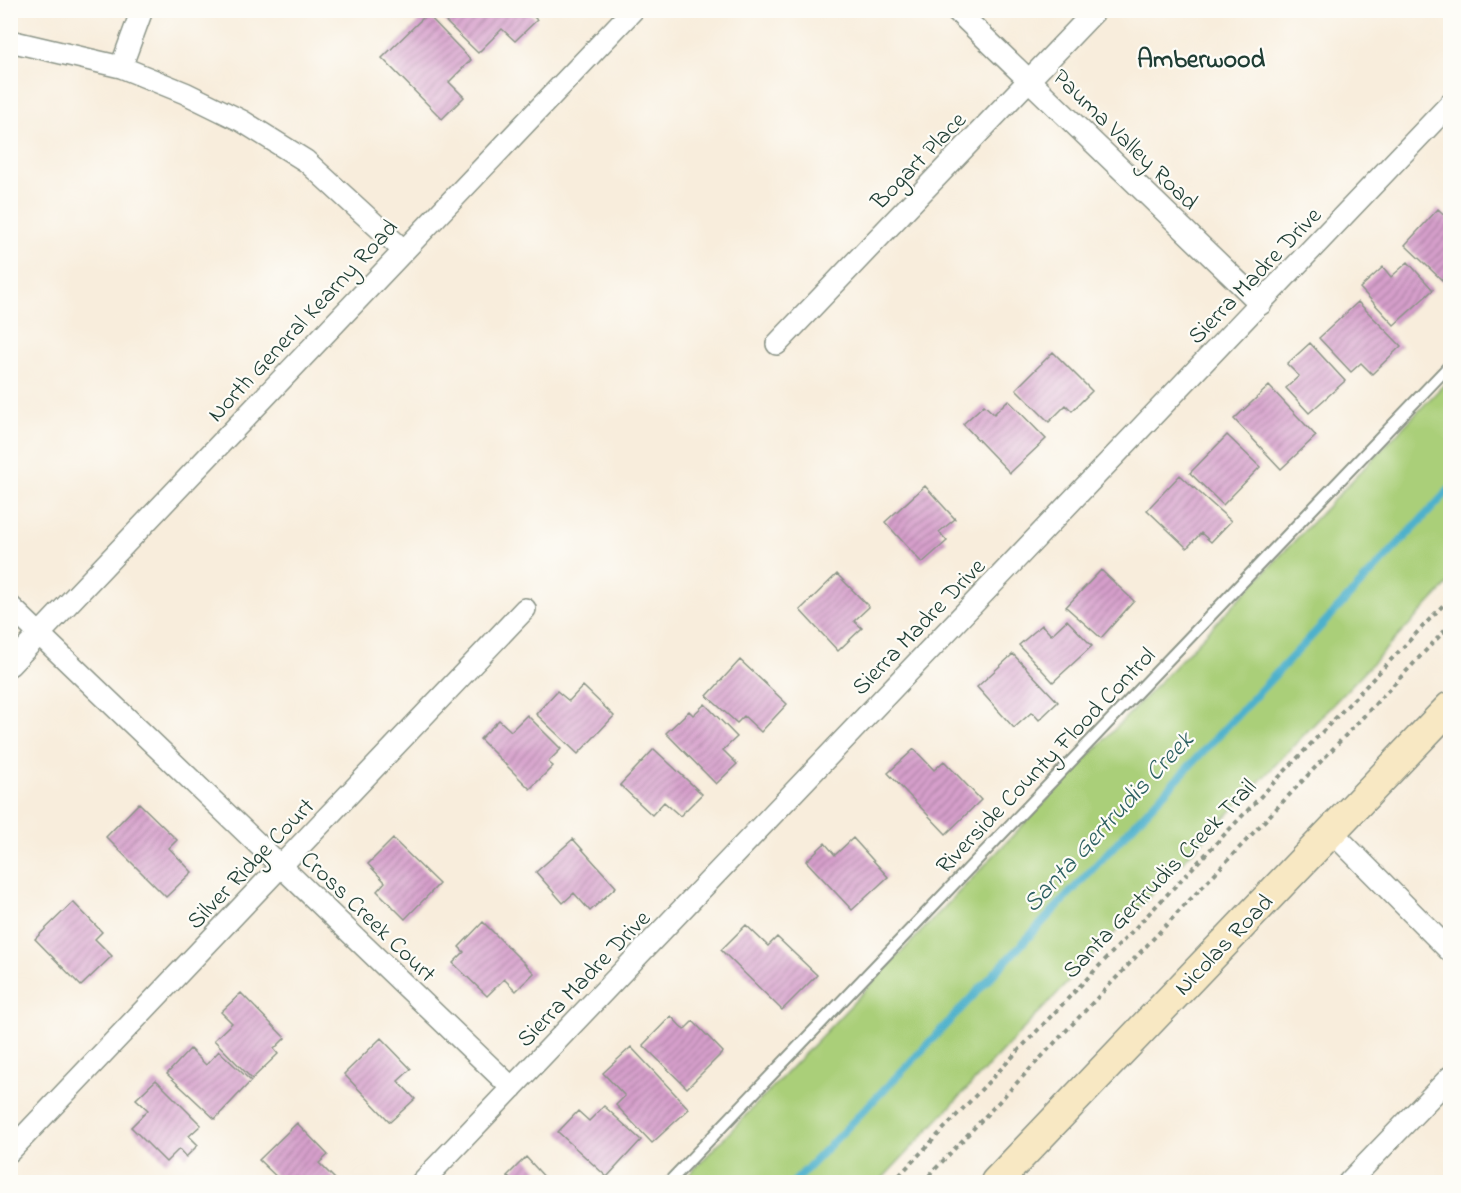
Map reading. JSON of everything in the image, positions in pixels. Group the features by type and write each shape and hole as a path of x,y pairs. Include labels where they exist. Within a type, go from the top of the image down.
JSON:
{"main road":[{"name":"Nicolas Road","path":"996,1182 1450,707"}],"street":[{"path":"121,68 142,10"},
{"name":"North General Kearny Road","path":"10,665 633,10"},
{"name":"Pauma Valley Road","path":"956,10 1261,304"},
{"name":"Bogart Place","path":"777,344 1095,10"},
{"path":"10,41 121,68 184,93 242,121 306,161 403,250"},
{"name":"Sierra Madre Drive","path":"422,1182 1450,104"},
{"name":"Cross Creek Court","path":"10,606 512,1088"},
{"name":"Silver Ridge Court","path":"10,1151 525,609"},
{"path":"1331,831 1450,951"},
{"path":"1350,1182 1450,1077"}],"lane":[{"name":"Riverside County Flood Control","path":"669,1182 1450,365"}],"path":[{"name":"Santa Gertrudis Creek Trail","path":"893,1182 1450,598"},
{"path":"923,1182 1450,625"}],"green space":[{"path":"1450,378 1450,582 879,1182 682,1182"}],"building":[{"path":"446,10 527,10 537,20 515,41 502,29 478,53 440,16"},
{"path":"427,14 471,60 449,82 464,97 442,119 382,58"},
{"path":"1438,209 1450,220 1450,275 1444,282 1405,245"},
{"path":"1408,262 1433,290 1394,325 1360,288 1383,267 1391,277"},
{"path":"1358,302 1401,346 1372,374 1361,363 1351,372 1319,338"},
{"path":"1310,343 1345,381 1309,413 1286,388 1299,376 1287,364"},
{"path":"1053,352 1092,391 1072,411 1066,405 1049,422 1016,389"},
{"path":"1269,386 1316,436 1281,469 1234,419"},
{"path":"1008,400 1046,439 1010,473 963,424 984,405 994,414"},
{"path":"1227,435 1260,467 1223,505 1190,473"},
{"path":"1180,475 1231,521 1211,542 1201,533 1187,548 1147,510"},
{"path":"925,486 955,519 939,532 947,541 922,563 885,522"},
{"path":"1101,570 1134,601 1101,638 1066,607"},
{"path":"837,574 869,607 854,621 862,628 838,651 800,610"},
{"path":"1067,620 1092,646 1053,682 1019,645 1042,625 1051,635"},
{"path":"1013,654 1058,702 1039,720 1032,712 1014,728 977,687"},
{"path":"740,660 787,704 761,732 744,716 737,723 707,696"},
{"path":"583,686 614,716 578,754 536,714 557,691 569,701"},
{"path":"705,704 737,737 723,750 737,764 716,784 666,733 689,711 693,715"},
{"path":"527,715 561,749 548,762 553,766 530,789 480,739 499,720 511,731"},
{"path":"654,749 702,794 680,816 664,802 652,815 620,785"},
{"path":"914,749 934,770 944,761 981,800 946,834 888,773"},
{"path":"139,803 177,840 169,848 192,872 166,897 106,837"},
{"path":"853,838 888,877 852,910 806,861 825,843 835,855"},
{"path":"393,839 439,884 405,919 377,891 385,882 368,864"},
{"path":"573,839 616,887 590,911 574,893 563,903 536,872"},
{"path":"73,902 102,932 95,939 112,956 81,986 35,939"},
{"path":"483,922 534,973 516,991 504,979 487,996 453,963 464,952 459,947"},
{"path":"746,925 768,946 777,937 817,975 782,1010 721,950"},
{"path":"241,993 285,1038 274,1049 278,1054 252,1079 214,1040 232,1023 221,1012"},
{"path":"671,1016 684,1030 693,1021 723,1052 687,1088 643,1045"},
{"path":"381,1038 411,1069 398,1081 415,1099 390,1122 344,1074"},
{"path":"631,1047 689,1109 652,1143 616,1105 625,1096 603,1073"},
{"path":"190,1049 206,1065 219,1051 251,1081 215,1119 167,1074"},
{"path":"156,1080 201,1125 189,1136 198,1145 186,1157 179,1149 166,1162 131,1127 148,1110 136,1099"},
{"path":"604,1106 641,1140 607,1177 558,1132 578,1111 589,1121"},
{"path":"297,1123 328,1155 319,1163 335,1179 331,1182 282,1182 259,1160"},
{"path":"526,1157 549,1182 513,1182 507,1176"}],"waterway":[{"name":"Santa Gertrudis Creek","path":"794,1182 908,1065 1450,489"}],"district":[{"name":"Amberwood","path":"1201,58"}]}
